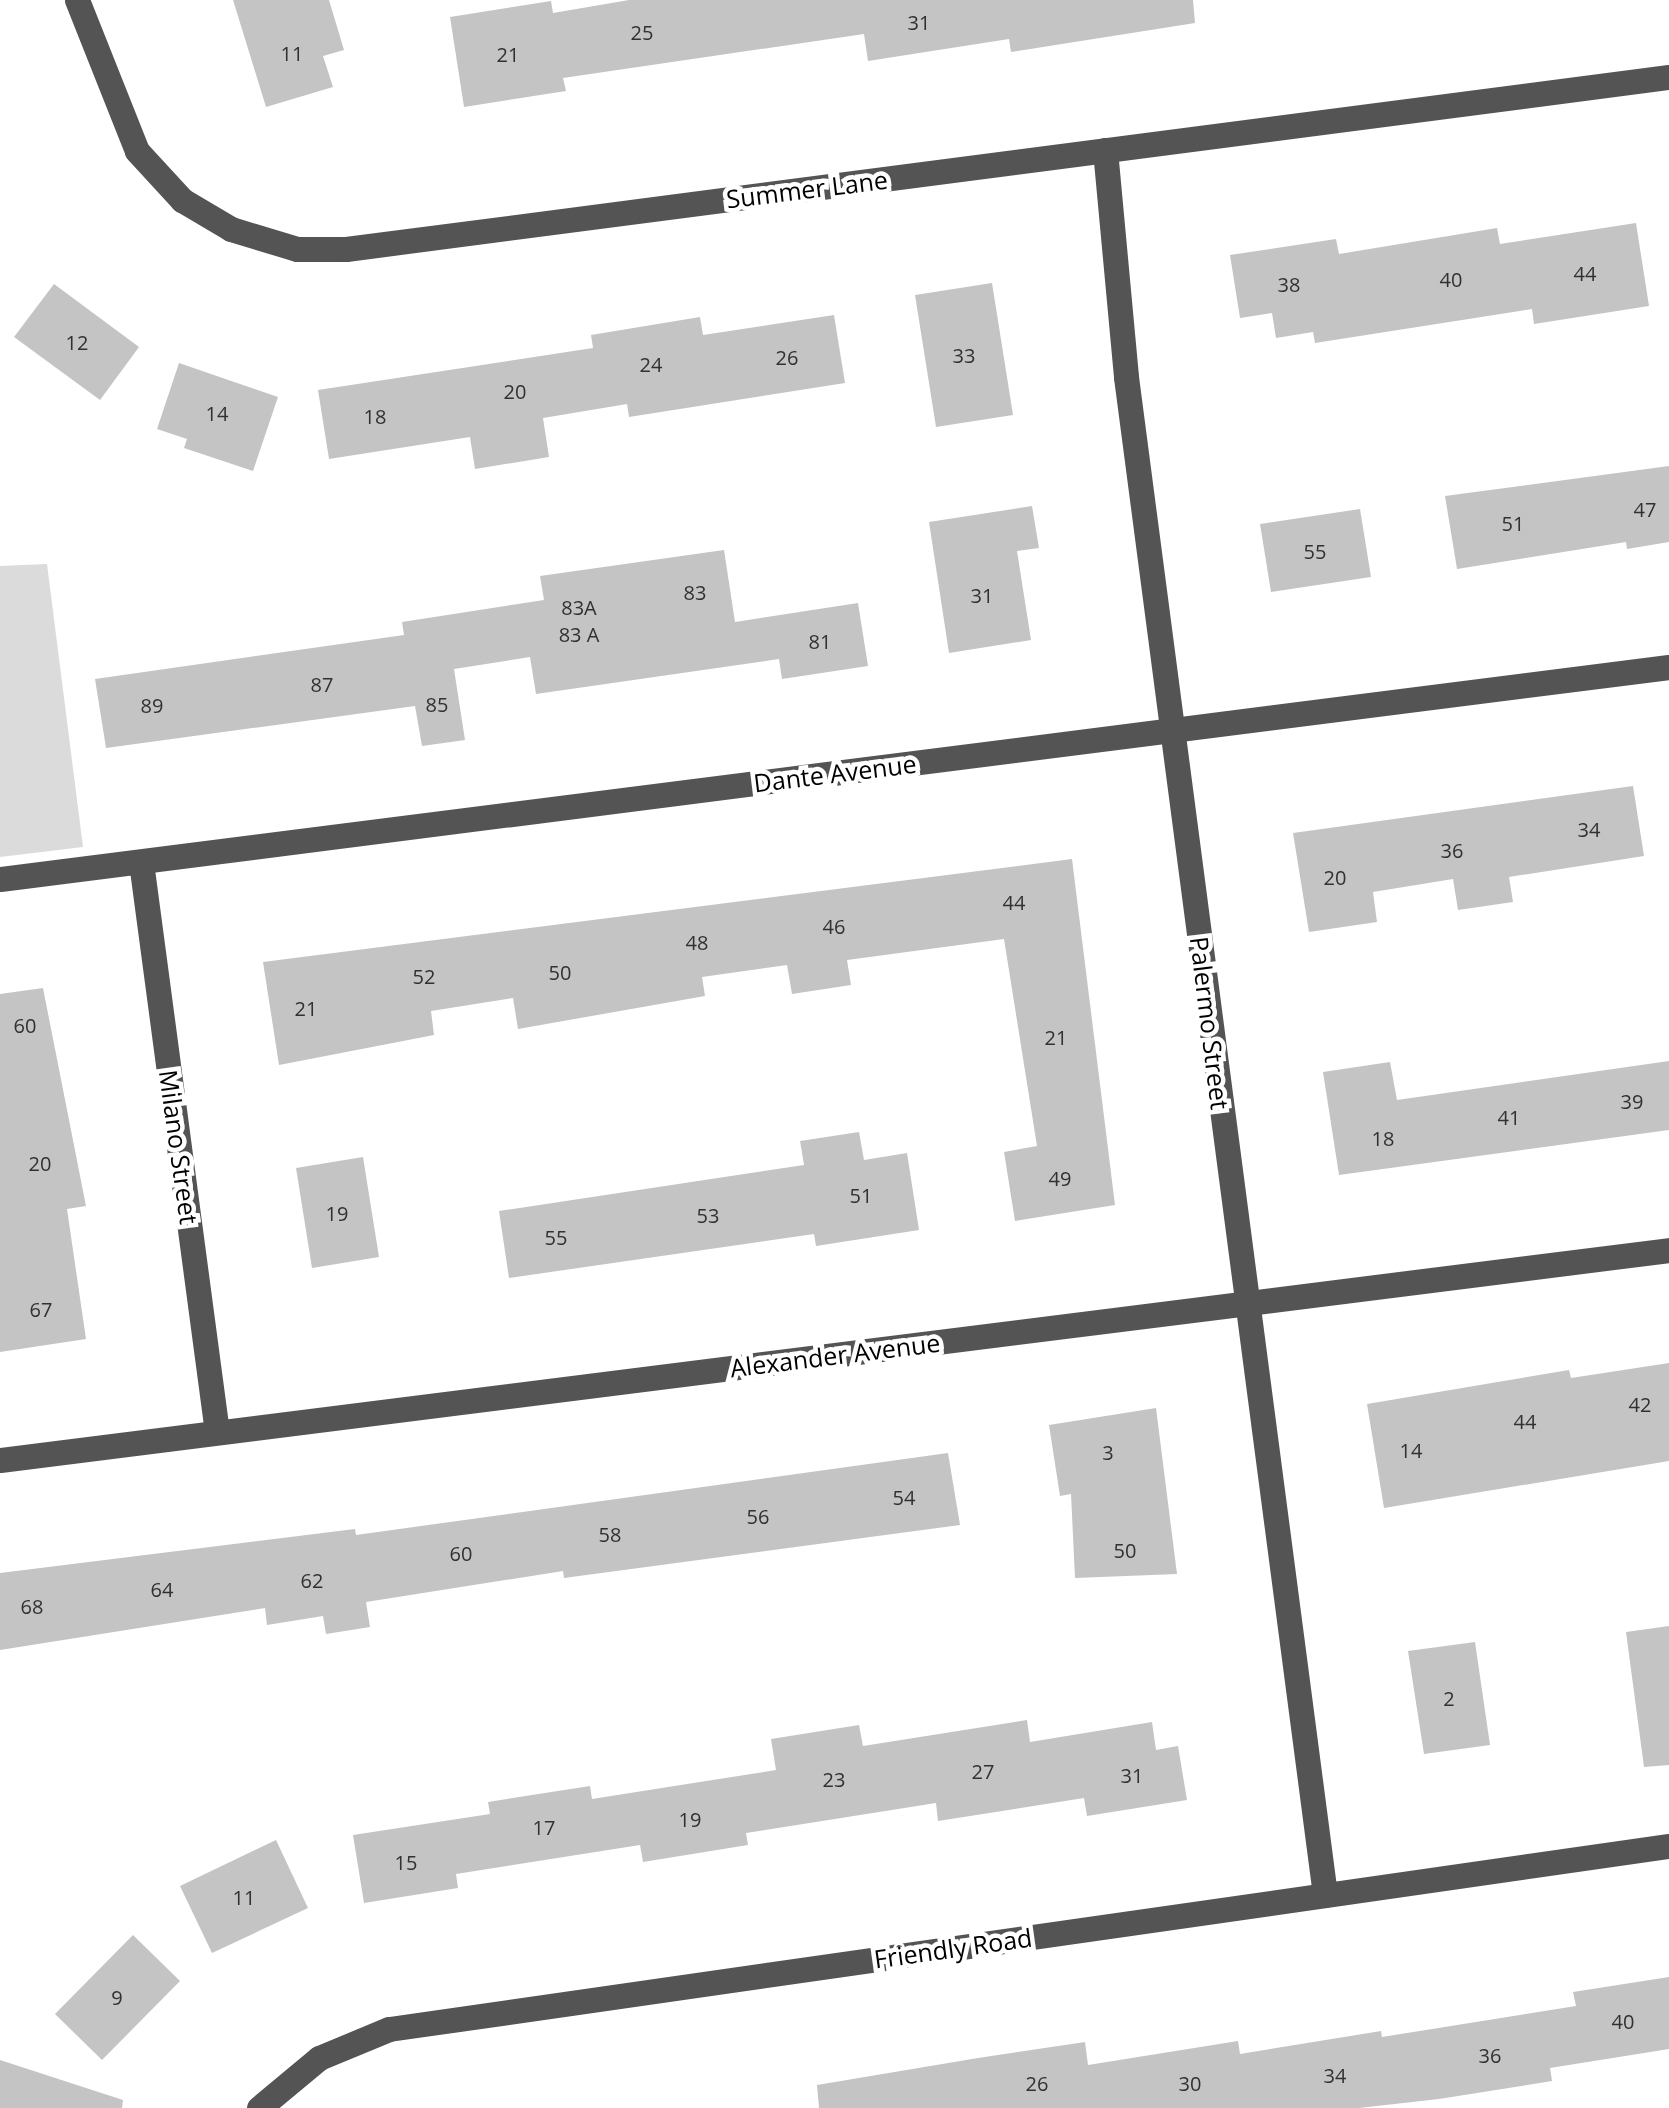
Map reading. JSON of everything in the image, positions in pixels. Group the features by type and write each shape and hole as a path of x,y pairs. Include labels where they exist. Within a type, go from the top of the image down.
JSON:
{"street":[{"name":"Summer Lane","path":"77,0 137,150 182,200 230,229 297,249 346,249 1669,76"},
{"name":"Palermo Street","path":"1104,150 1126,378 1324,1895"},
{"name":"Dante Avenue","path":"0,879 1669,668"},
{"name":"Milano Street","path":"140,862 217,1432"},
{"name":"Alexander Avenue","path":"0,1460 1669,1250"},
{"name":"Friendly Road","path":"259,2108 319,2058 390,2028 1669,1846"}],"shaded area":[{"path":"47,564 83,847 0,857 0,566"}],"building":[{"path":"233,0 329,0 344,50 323,56 333,87 266,107"},
{"path":"629,0 1193,0 1195,23 1011,52 1009,39 868,61 864,34 563,78 566,91 464,107 450,17 551,1 553,13"},
{"path":"1636,223 1649,306 1534,324 1532,309 1315,343 1313,332 1276,338 1272,313 1240,318 1230,255 1336,239 1339,254 1497,228 1500,244"},
{"path":"992,283 1013,415 936,427 915,295"},
{"path":"54,284 139,347 100,400 14,337"},
{"path":"834,315 845,383 629,417 627,404 543,418 549,457 475,469 470,437 329,459 318,390 593,348 591,335 700,317 703,335"},
{"path":"179,363 278,397 253,471 184,448 187,439 157,429"},
{"path":"1669,466 1669,542 1627,549 1626,542 1457,569 1445,496"},
{"path":"1032,506 1039,548 1017,551 1031,640 949,653 929,522"},
{"path":"1360,509 1371,577 1271,592 1260,524"},
{"path":"724,550 735,622 858,603 868,666 782,679 779,659 536,694 530,657 454,669 465,740 422,746 415,706 106,748 95,679 404,635 402,622 544,600 540,576"},
{"path":"1633,786 1644,856 1509,877 1513,902 1458,910 1453,879 1373,892 1377,922 1309,932 1293,833"},
{"path":"1072,859 1115,1205 1015,1221 1004,1152 1037,1146 1004,939 847,960 851,985 792,994 787,965 702,977 705,996 518,1029 513,998 431,1011 434,1035 279,1065 263,962"},
{"path":"43,988 86,1206 67,1209 86,1339 0,1352 0,994"},
{"path":"1669,1061 1669,1130 1339,1175 1323,1072 1390,1062 1397,1100"},
{"path":"859,1132 864,1160 907,1153 919,1230 816,1246 814,1234 509,1278 499,1211 804,1165 800,1141"},
{"path":"363,1157 379,1257 312,1268 296,1168"},
{"path":"1669,1363 1669,1461 1384,1508 1367,1404 1569,1370 1571,1378"},
{"path":"1156,1408 1177,1574 1075,1578 1071,1494 1060,1496 1049,1425"},
{"path":"948,1453 960,1525 564,1578 563,1571 366,1602 370,1627 326,1634 323,1616 267,1625 265,1608 0,1650 0,1573 355,1529 356,1535"},
{"path":"1669,1626 1669,1765 1644,1767 1626,1632"},
{"path":"1475,1642 1490,1745 1424,1754 1408,1651"},
{"path":"1027,1720 1030,1742 1152,1722 1156,1750 1178,1746 1187,1800 1087,1816 1084,1798 938,1821 936,1803 746,1833 748,1845 643,1862 640,1845 456,1874 458,1888 364,1903 353,1835 490,1814 488,1802 590,1786 592,1799 776,1770 771,1739 859,1725 863,1746"},
{"path":"276,1840 308,1908 212,1953 180,1886"},
{"path":"133,1935 180,1981 102,2060 55,2014"},
{"path":"1669,1977 1669,2049 1550,2068 1552,2081 1439,2099 1359,2108 819,2108 817,2085 978,2058 1085,2042 1088,2065 1238,2041 1240,2054 1381,2031 1382,2037 1576,2006 1573,1992"},
{"path":"0,2060 123,2100 122,2108 0,2108"}]}
